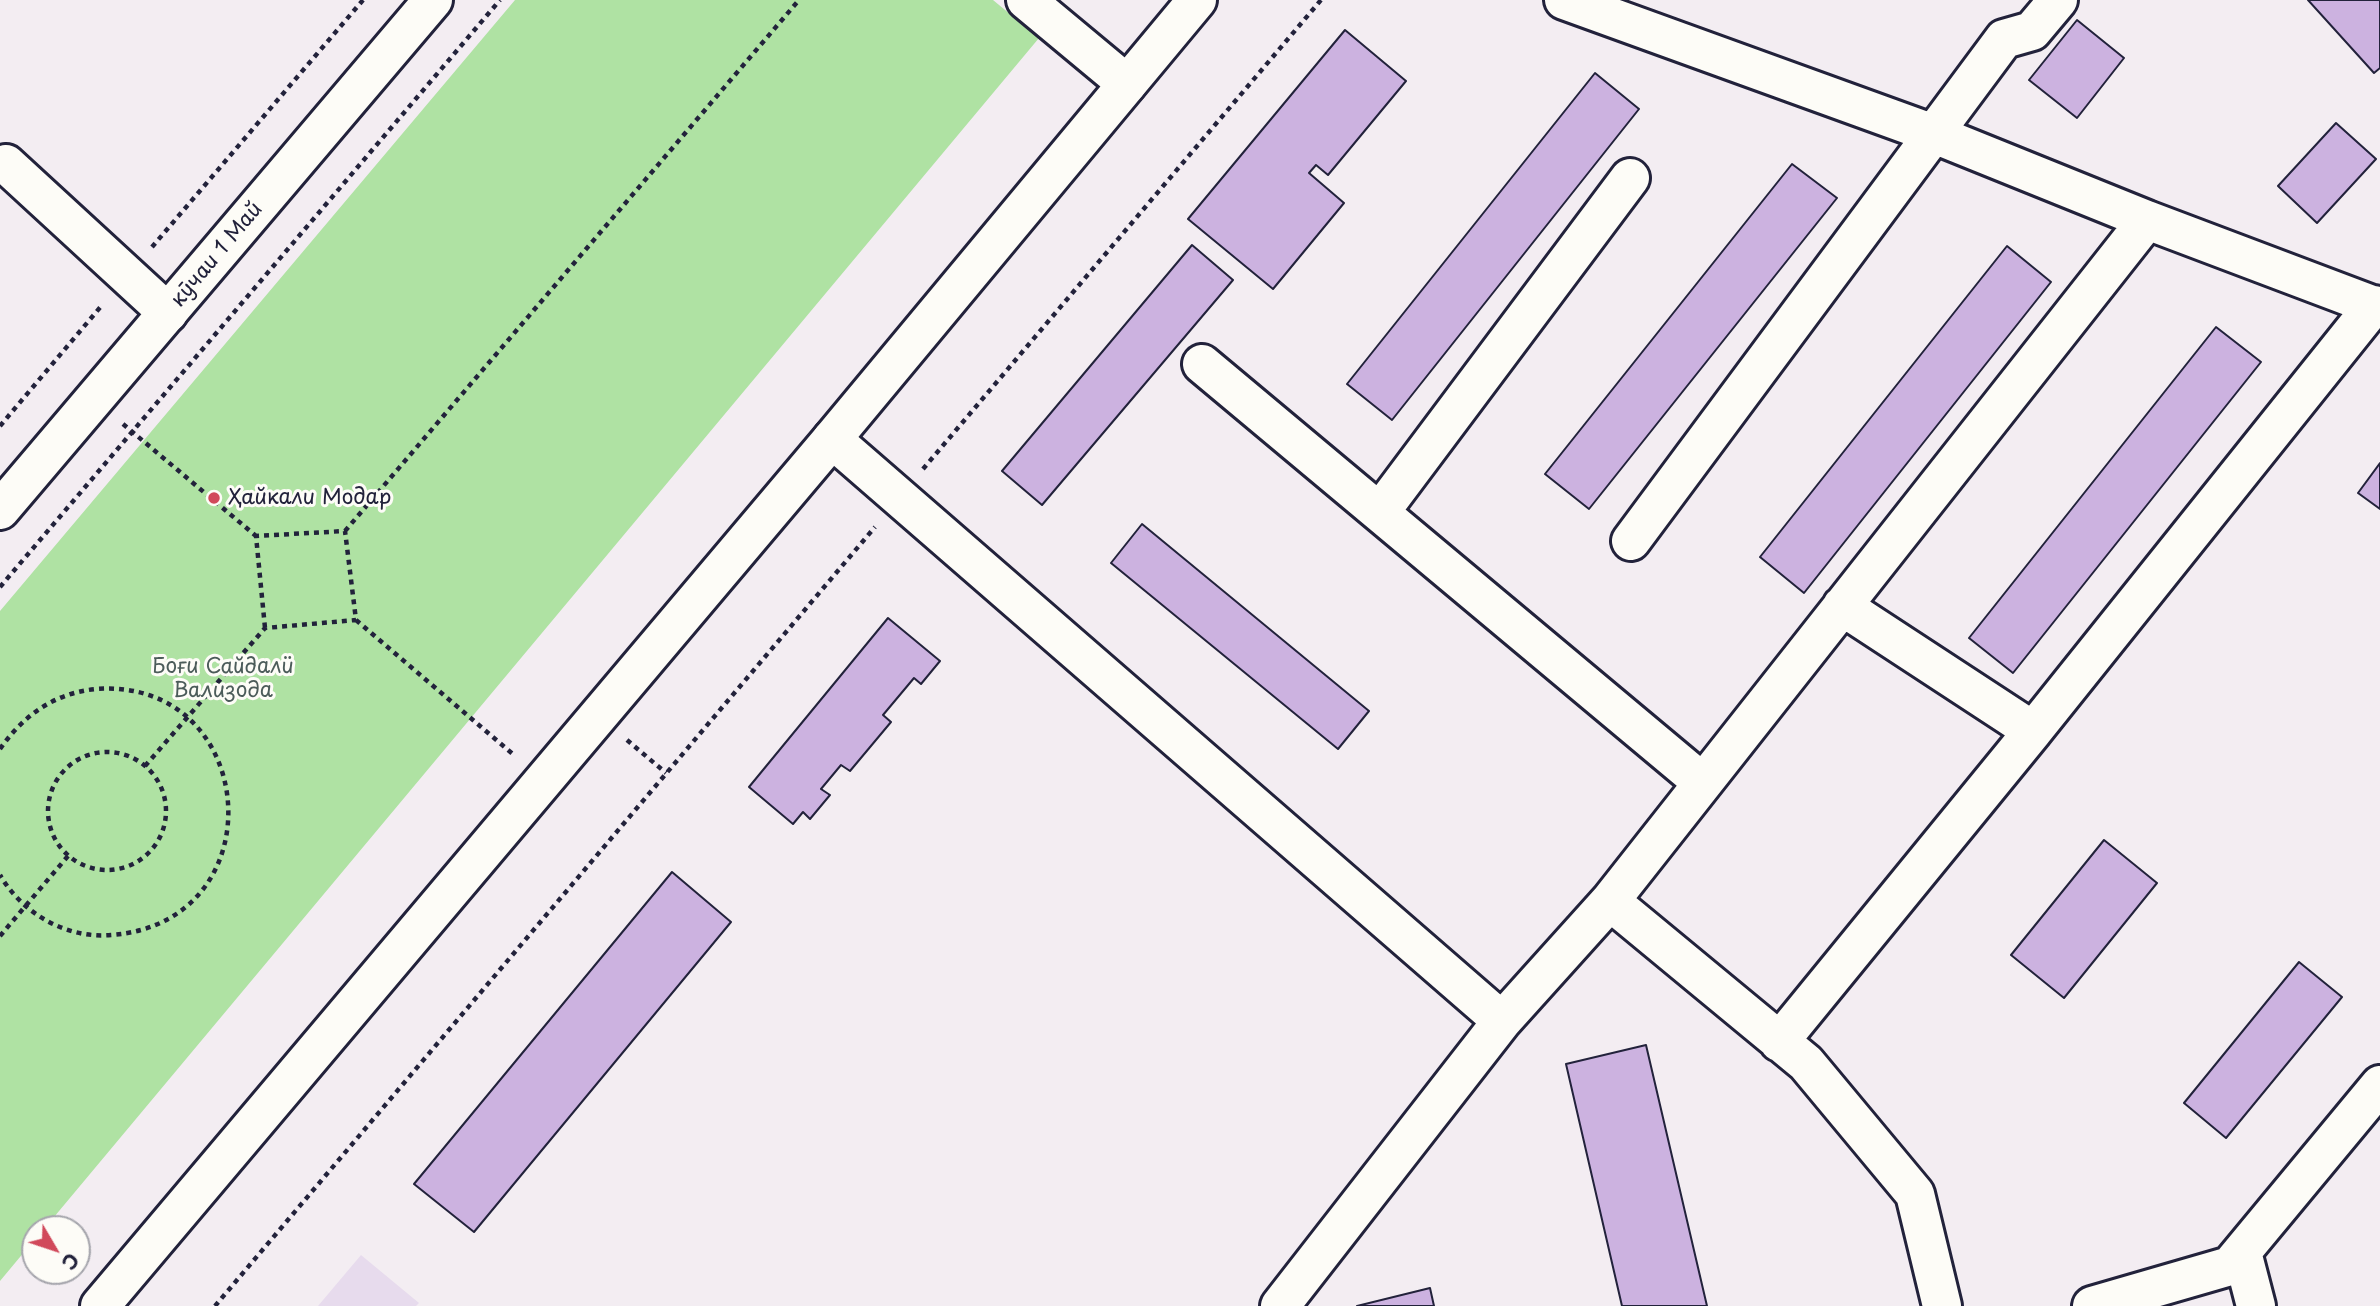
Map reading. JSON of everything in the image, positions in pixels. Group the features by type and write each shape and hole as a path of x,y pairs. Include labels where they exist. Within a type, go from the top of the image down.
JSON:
{"street":[{"name":"кӯчаи 1 Май","path":"0,510 433,0"},
{"path":"1026,0 1127,84"},
{"path":"100,1306 832,439 1197,0"},
{"path":"1564,0 1934,134 2147,220 2377,307 1779,1042"},
{"path":"1631,541 2004,39 2032,31 2058,0"},
{"path":"6,164 168,313"},
{"path":"1380,512 1630,178"},
{"path":"1280,1306 1502,1021 1610,901 2147,220"},
{"path":"1202,364 1703,783"},
{"path":"832,439 1502,1021"},
{"path":"1842,606 2033,732"},
{"path":"1610,901 1806,1063 1915,1194 1942,1306"},
{"path":"2092,1306 2230,1266 2380,1085"},
{"path":"2242,1252 2256,1306"}],"path":[{"path":"0,426 363,0"},
{"path":"0,587 500,0"},
{"path":"95,400 257,536 345,531 799,0"},
{"path":"215,1306 1321,0"},
{"path":"345,531 356,620 544,781"},
{"path":"257,536 265,628"},
{"path":"145,766 265,628 356,620"},
{"path":"0,749 12,731 57,698 83,690 111,688 138,692 164,702 187,718 206,738 220,762 228,789 229,807 226,844 216,870 200,893 180,912 129,934 102,936 74,932 48,922 25,906 6,886 0,875"},
{"path":"598,716 666,773"},
{"path":"112,753 130,757 145,766 157,780 165,807 162,834 151,850 138,862 120,869 102,870 84,866 68,856 56,842 49,825 48,807 52,789 62,773 76,761 93,754 112,753"},
{"path":"0,936 68,856"}],"shaded area":[{"path":"361,1255 419,1303 416,1306 318,1306"}],"green space":[{"name":"Боғи Сайдалӣ Вализода","path":"515,0 993,0 1039,38 56,1215 21,1215 21,1256 0,1281 0,611"}],"building":[{"path":"2308,0 2380,0 2380,68 2374,73"},
{"path":"2077,20 2124,58 2077,118 2029,80"},
{"path":"1345,30 1406,81 1328,175 1316,165 1309,173 1344,203 1273,289 1188,219"},
{"path":"1595,73 1639,109 1392,420 1347,384"},
{"path":"2336,123 2376,159 2317,223 2278,186"},
{"path":"1792,164 1837,198 1589,509 1545,474"},
{"path":"1192,245 1233,280 1042,505 1002,471"},
{"path":"2007,246 2051,282 1804,593 1760,557"},
{"path":"2216,327 2261,362 2013,673 1969,638"},
{"path":"2380,463 2380,509 2358,493"},
{"path":"1142,524 1369,711 1338,749 1111,563"},
{"path":"888,618 940,661 921,684 914,678 883,715 891,722 850,771 841,765 821,789 830,795 810,819 803,812 793,824 749,787"},
{"path":"2104,840 2157,883 2064,998 2011,955"},
{"path":"672,872 731,922 474,1232 414,1184"},
{"path":"2299,962 2342,997 2226,1138 2184,1103"},
{"path":"1646,1045 1707,1306 1622,1306 1566,1064"},
{"path":"1430,1288 1434,1306 1357,1306"}],"place":[{"name":"Ҳайкали Модар","path":"214,498"}]}
